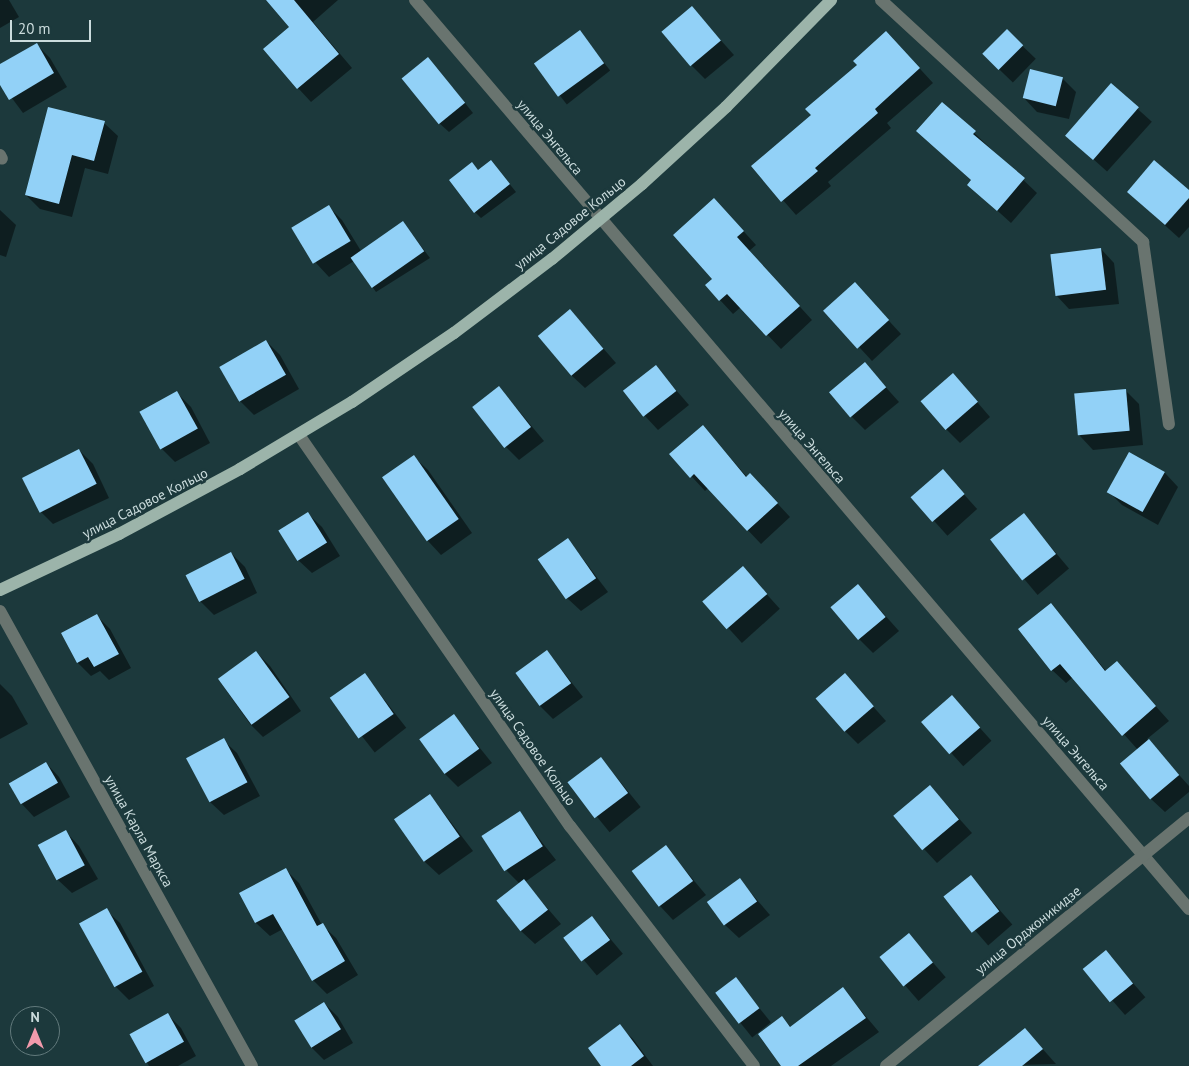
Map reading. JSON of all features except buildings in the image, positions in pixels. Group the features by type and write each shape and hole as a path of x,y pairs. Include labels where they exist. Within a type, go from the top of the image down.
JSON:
{"main road":[{"name":"улица Садовое Кольцо","path":"0,590 119,534 300,434 454,333 600,220 726,107 831,0"}],"street":[{"name":"улица Энгельса","path":"415,0 600,220 1189,909"},
{"path":"881,0 1144,242 1169,424"},
{"name":"улица Садовое Кольцо","path":"300,434 570,826 754,1066"},
{"name":"улица Карла Маркса","path":"0,610 252,1066"},
{"name":"улица Орджоникидзе","path":"894,1064 1143,854 1189,818"}]}
